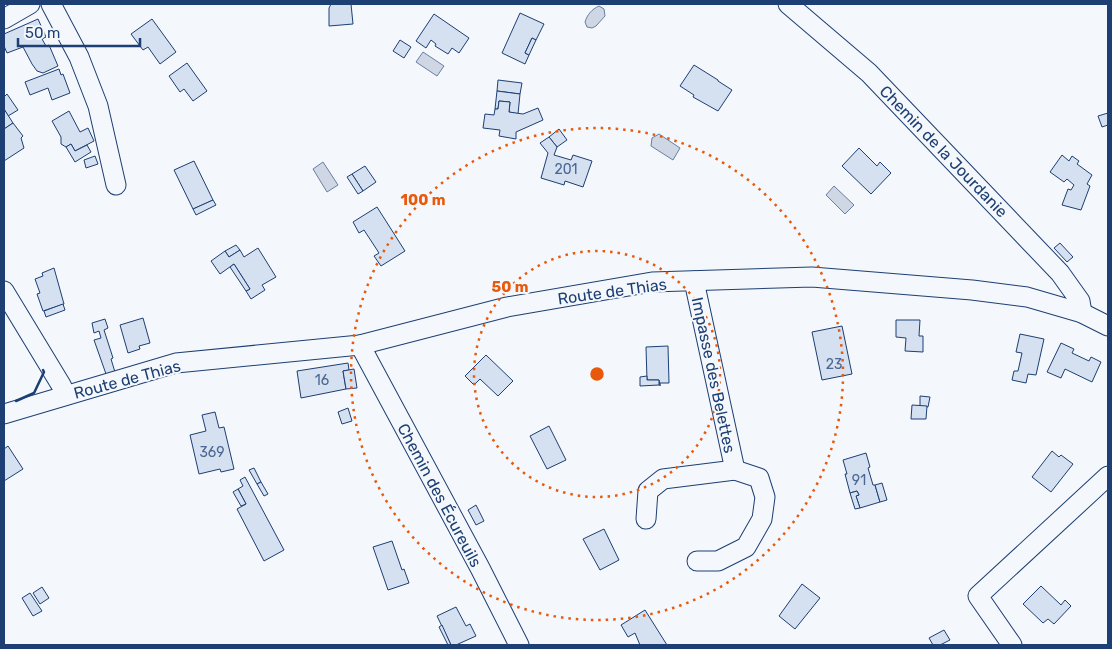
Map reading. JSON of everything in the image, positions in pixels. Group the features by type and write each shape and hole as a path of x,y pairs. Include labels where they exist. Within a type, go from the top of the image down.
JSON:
{"street":[{"path":"4,19 30,4"},
{"path":"51,4 79,57 98,106 116,185"},
{"name":"Chemin de la Jourdanie","path":"788,4 870,73 1053,266 1080,301 1082,313"},
{"name":"Route de Thias","path":"4,414 176,363 360,345 507,307 652,282 812,277 972,290 1027,297 1082,313 1108,326"},
{"name":"Impasse des Belettes","path":"694,281 735,470"},
{"path":"4,291 66,395"},
{"name":"Chemin des Écureuils","path":"360,345 519,645"},
{"name":"Impasse des Belettes","path":"646,519 648,491 663,479 735,470 759,478 765,497 762,519 746,547 718,562 697,561"},
{"path":"1012,645 978,596 1108,476"}],"shaded area":[{"path":"599,6 604,9 605,16 596,26 592,28 587,27 585,22 587,17"},
{"path":"423,52 444,66 437,76 416,62"},
{"path":"659,134 680,148 673,160 651,146 652,138"},
{"path":"323,162 338,185 327,192 313,169"},
{"path":"834,186 854,205 845,214 826,195"}],"building":[{"path":"331,4 351,4 353,24 329,26 329,8"},
{"path":"520,13 544,24 536,40 532,38 525,53 529,55 525,64 502,53"},
{"path":"434,14 469,38 459,53 452,48 448,54 435,46 436,44 431,40 426,48 416,41"},
{"path":"38,19 46,37 42,39 46,46 49,45 58,66 43,73 37,71 23,47 7,53 4,46 4,34"},
{"path":"152,19 176,52 160,64 148,47 143,50 131,34"},
{"path":"532,38 536,40 529,55 525,53"},
{"path":"400,40 411,47 404,58 393,51"},
{"path":"187,63 207,91 193,101 184,89 180,92 169,76"},
{"path":"694,65 732,90 718,111 693,97 694,95 680,86"},
{"path":"59,69 61,75 63,74 70,93 52,100 48,88 30,95 25,82"},
{"path":"498,80 522,83 520,94 497,91"},
{"path":"497,91 520,94 518,114 509,112 510,102 499,101 498,109 495,109"},
{"path":"7,94 18,110 8,116 4,109 4,97"},
{"path":"499,101 510,102 509,112 523,114 538,108 543,120 516,132 516,139 499,136 500,130 483,128 485,114 494,115 495,109 498,109"},
{"path":"4,109 13,123 4,129"},
{"path":"69,111 80,132 88,128 94,141 75,151 71,144 66,147 61,144 61,137 52,121"},
{"path":"1108,113 1108,125 1102,127 1098,116"},
{"path":"13,123 23,136 21,138 24,148 4,161 4,129"},
{"path":"559,129 567,140 557,147 549,137"},
{"path":"549,137 557,147 554,155 571,160 573,155 592,161 583,187 565,181 564,185 541,178 548,153 540,143"},
{"path":"71,144 75,151 87,145 91,152 75,162 66,147"},
{"path":"859,148 877,166 880,162 891,173 871,194 842,166"},
{"path":"1062,155 1069,161 1072,156 1079,161 1077,164 1092,175 1087,184 1090,186 1081,210 1062,205 1068,189 1071,190 1074,185 1067,179 1064,182 1050,172"},
{"path":"95,156 98,164 86,168 84,160"},
{"path":"194,161 213,200 193,209 174,170"},
{"path":"365,166 376,182 363,191 352,174"},
{"path":"352,174 363,191 358,194 347,177"},
{"path":"213,200 216,205 196,215 193,209"},
{"path":"377,207 405,251 381,266 374,256 379,253 364,230 359,233 353,222"},
{"path":"1060,243 1073,257 1067,262 1054,248"},
{"path":"236,245 240,250 229,257 225,251"},
{"path":"258,248 276,277 262,285 265,290 251,299 246,291 250,289 234,264 220,274 211,261 225,251 229,257 240,250 244,257"},
{"path":"234,264 250,289 246,291 230,267"},
{"path":"54,268 64,304 43,311 37,294 40,293 35,279 43,276 42,273"},
{"path":"63,304 65,310 46,317 44,311"},
{"path":"143,318 150,343 139,346 140,349 128,353 120,325"},
{"path":"105,319 108,328 104,330 113,358 111,359 115,372 106,374 94,340 101,338 99,331 94,333 92,323"},
{"path":"896,320 920,320 919,336 923,336 923,352 905,351 906,338 896,337"},
{"path":"842,326 852,374 822,380 812,332"},
{"path":"1020,334 1044,339 1036,375 1028,374 1026,383 1012,380 1014,371 1018,371 1022,353 1016,352"},
{"path":"1061,343 1074,349 1072,353 1089,361 1091,357 1101,362 1092,382 1065,369 1061,378 1047,372"},
{"path":"668,346 669,383 660,383 660,386 659,380 647,380 646,347"},
{"path":"486,355 513,381 498,396 480,379 474,385 465,376"},
{"path":"348,363 349,370 343,371 346,389 301,398 297,371"},
{"path":"354,369 357,388 346,389 343,371"},
{"path":"647,376 647,380 659,380 659,385 640,386 640,377"},
{"path":"920,396 930,397 928,407 920,406"},
{"path":"912,405 927,406 926,419 911,419"},
{"path":"348,408 352,421 342,424 338,412"},
{"path":"215,412 219,428 224,427 234,469 221,472 220,469 199,474 190,435 206,431 202,415"},
{"path":"549,426 566,460 547,469 530,436"},
{"path":"8,446 23,469 4,481 4,449"},
{"path":"1052,451 1073,464 1051,492 1032,477"},
{"path":"866,453 870,467 868,468 880,502 860,508 856,496 859,495 857,491 850,493 843,460"},
{"path":"254,468 261,482 257,484 249,470"},
{"path":"245,477 284,550 264,561 237,509 246,504 238,489 243,486 240,480"},
{"path":"261,482 268,494 264,496 257,484"},
{"path":"882,483 887,500 880,502 875,485"},
{"path":"238,489 246,504 241,506 233,492"},
{"path":"857,491 859,495 856,496 860,508 855,509 850,493"},
{"path":"476,505 484,521 476,525 468,510"},
{"path":"604,529 619,560 600,570 583,539"},
{"path":"392,541 402,570 404,569 409,583 388,590 373,547"},
{"path":"802,584 820,598 795,629 779,616"},
{"path":"1041,586 1061,605 1065,600 1071,606 1054,624 1048,619 1043,623 1023,604"},
{"path":"42,587 49,598 40,604 33,593"},
{"path":"30,593 42,611 33,616 22,598"},
{"path":"456,607 466,626 470,624 476,636 456,645 451,645 437,616"},
{"path":"645,610 667,645 640,645 635,633 628,637 621,625"},
{"path":"442,625 451,645 448,645 439,627"},
{"path":"944,630 950,640 940,645 933,645 929,638"}],"wall":[{"path":"16,401 34,393 44,372 43,370"}]}
